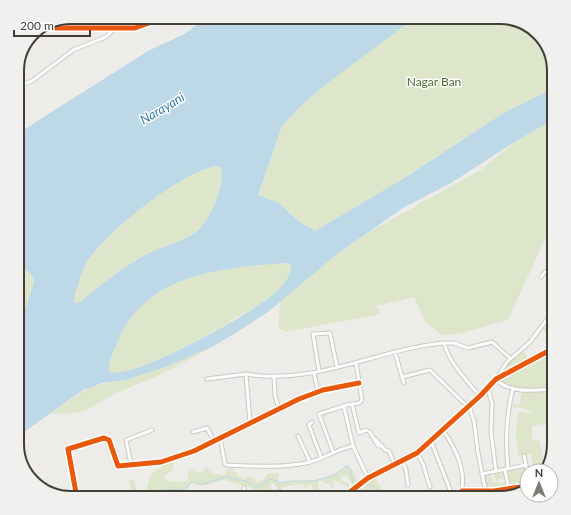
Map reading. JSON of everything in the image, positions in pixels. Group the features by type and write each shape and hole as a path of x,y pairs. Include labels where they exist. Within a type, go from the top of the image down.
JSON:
{"street":[{"path":"24,84 32,81 74,50 106,37 113,29 113,24"},
{"path":"53,28 113,29 135,28 146,24"},
{"path":"542,277 544,272 547,270"},
{"path":"351,491 368,478 403,462 431,441 488,388 510,358 530,342 547,319"},
{"path":"320,371 313,334 329,333 337,367"},
{"path":"207,379 246,374 288,377 314,373 429,344 454,343 468,348 492,342 510,358"},
{"path":"444,343 447,352 460,374 480,396"},
{"path":"395,352 404,383"},
{"path":"496,379 546,353"},
{"path":"332,452 319,414 344,406 360,403 362,400 356,363"},
{"path":"402,377 430,370 468,407 474,421 486,491"},
{"path":"314,373 318,392"},
{"path":"246,374 250,423"},
{"path":"274,376 275,396 279,409"},
{"path":"496,379 499,383 513,388 529,390 547,389"},
{"path":"76,491 68,449 100,439 107,439 116,464 120,467 131,464 161,462 194,451 299,398 318,392 359,383"},
{"path":"488,388 492,403 491,433 496,471"},
{"path":"498,491 509,490 506,469 506,433 508,410 513,388"},
{"path":"352,404 358,433 366,430 373,436 378,446 382,446 385,450 389,451 395,465"},
{"path":"344,406 353,446 368,478"},
{"path":"312,422 309,425 321,457"},
{"path":"193,432 207,428 214,441"},
{"path":"131,464 126,440 152,430"},
{"path":"443,430 457,455 464,476 462,491"},
{"path":"298,436 310,462"},
{"path":"220,438 226,465 270,467 310,462 332,452 353,446"},
{"path":"431,441 451,491"},
{"path":"417,453 423,464 430,487"},
{"path":"524,456 525,463"},
{"path":"403,462 406,470 408,485"},
{"path":"482,474 519,467"}],"green space":[{"name":"Nagar Ban","path":"407,24 509,25 526,32 533,38 543,53 547,68 547,91 505,112 406,177 315,231 301,223 289,211 258,195 282,126 304,103 326,84"},
{"path":"547,123 547,234 508,320 461,333 443,336 425,322 414,297 377,306 381,314 285,332 278,328 280,301 336,255 374,229 482,169 513,143"},
{"path":"215,166 220,167 222,174 219,191 212,210 197,231 187,238 153,251 133,262 80,302 75,303 74,297 85,267 96,250 110,235 126,220 182,180 200,171"},
{"path":"279,263 291,265 290,273 281,287 262,304 211,333 153,363 134,370 119,373 109,371 112,355 131,318 147,301 166,288 187,279 209,273 232,268"},
{"path":"24,270 28,271 32,275 34,281 24,310"},
{"path":"547,322 547,335 542,329"},
{"path":"212,347 158,376 114,394 87,410 76,413 49,414 91,386 126,380 165,367"},
{"path":"523,351 530,360 503,374 501,373 507,363"},
{"path":"546,356 547,358 547,370 545,371 547,374 547,388 524,389 501,383 500,381"},
{"path":"547,390 547,423 532,426 532,441 539,440 544,460 542,463 532,463 531,454 518,456 516,432 518,413 521,412 532,414 532,411 510,406 511,403 519,405 522,391"},
{"path":"174,460 172,471 164,475 164,478 174,482 186,481 189,477 187,474 192,469 196,473 202,472 206,467 213,474 225,475 226,470 232,468 239,477 246,479 247,476 255,478 256,482 263,480 267,474 278,473 278,481 280,482 316,480 338,473 346,465 349,466 355,474 357,483 353,485 346,476 341,477 341,480 349,484 349,488 335,481 333,482 334,487 331,488 329,483 324,484 322,481 318,482 319,490 313,491 311,484 305,488 304,484 297,484 278,489 273,483 270,485 271,490 252,491 253,488 223,480 203,486 191,483 187,491 145,491 150,476 152,473 161,468 161,464"},
{"path":"519,467 519,486 510,489 506,470"},
{"path":"504,471 506,478 497,480 498,484 507,482 506,490 487,491 484,475 490,473 493,483 496,482 494,473"},
{"path":"374,476 383,491 358,491 355,490"},
{"path":"133,479 138,491 131,491 129,480"}],"water":[{"name":"Narayani","path":"198,24 407,24 326,84 304,103 282,126 258,195 279,203 301,223 315,231 406,177 505,112 547,91 547,123 451,183 403,208 336,255 268,312 212,347 165,367 126,380 103,383 83,390 24,432 24,310 34,281 32,275 28,271 24,270 24,130 148,51 184,34","holes":["215,166 220,167 222,174 216,201 207,219 197,231 187,238 153,251 133,262 80,302 75,303 75,294 87,262 110,235 145,205 183,180 200,171","286,263 291,265 290,273 275,293 264,302 220,329 165,357 141,367 121,372 109,371 110,363 119,339 132,317 148,300 168,287 190,278 213,272 262,265"]}],"waterway":[{"path":"158,491 185,489 191,482 202,484 226,477 250,482 256,488 270,479 282,483 291,481 315,481 334,475 347,466 350,470 352,480 355,485"},
{"path":"358,488 366,484 378,491"}],"cycle path":[{"path":"53,28 135,28 146,24"},
{"path":"351,491 368,478 417,453 480,396 496,379 547,352"},
{"path":"76,491 68,449 104,438 109,440 118,466 161,462 194,451 299,399 323,390 359,383"},
{"path":"494,491 516,488"},
{"path":"462,491 494,491"}]}
